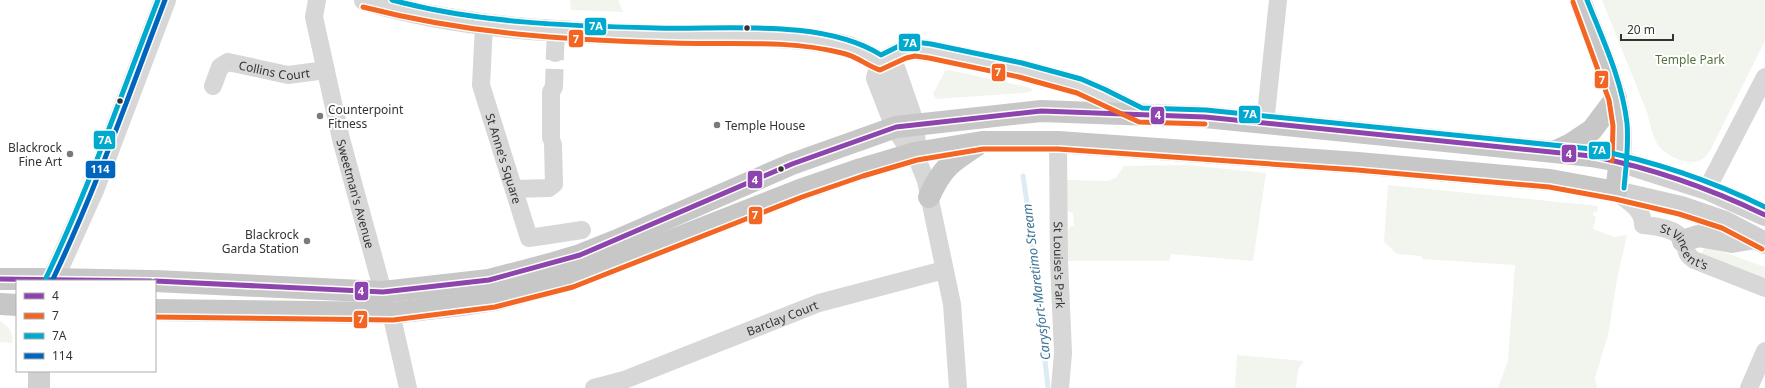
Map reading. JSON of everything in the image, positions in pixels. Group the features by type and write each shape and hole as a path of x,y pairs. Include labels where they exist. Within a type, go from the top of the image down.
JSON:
{"highway":[{"path":"156,310 393,313 494,300 570,280 800,190 861,169 915,153 982,142 1058,142 1358,163 1550,180 1616,192 1620,161 1620,126 1616,98 1580,0"},
{"path":"1554,152 1571,144 1592,130 1616,98"},
{"path":"156,281 383,292 489,280 580,255 792,164 905,126 1041,111 1205,118 1554,152 1620,161"},
{"path":"929,197 936,183 947,167 982,142"},
{"path":"0,279 53,280"},
{"path":"0,304 16,305"}],"main road":[{"path":"1620,161 1707,189 1765,215"},
{"path":"1616,192 1681,207 1725,222 1760,240"},
{"path":"1683,241 1698,236 1732,242 1760,240"},
{"path":"39,372 39,388"}],"street":[{"path":"53,280 92,194 165,0"},
{"name":"Sweetman's Avenue","path":"317,0 314,16 341,139 383,292"},
{"path":"365,0 400,11 484,26 556,32 675,36 780,37 828,42 863,52 881,63"},
{"path":"1265,124 1278,0"},
{"name":"St Anne's Square","path":"484,26 481,85 529,238 582,230"},
{"path":"555,53 556,32"},
{"path":"958,388 952,304 926,181 905,126 877,78 881,63 900,53 915,50 930,51 1021,70 1079,86 1101,95 1140,115"},
{"name":"Collins Court","path":"213,86 220,67 228,62 288,75 326,70"},
{"path":"1707,189 1765,77"},
{"path":"514,189 549,188 554,184 551,92 554,86"},
{"name":"St Louise's Park","path":"1058,142 1059,261 1062,353 1060,388"},
{"name":"St Vincent's","path":"1616,192 1637,208 1643,219 1643,225 1656,226 1675,233 1683,241 1688,255 1694,260 1765,288"},
{"name":"Barclay Court","path":"594,388 625,384 819,303 944,270"},
{"path":"393,313 393,322 408,388"},
{"path":"1749,388 1765,351"}],"green space":[{"path":"570,0 618,0 623,12 571,10"},
{"name":"Temple Park","path":"1602,0 1765,0 1765,41 1712,147 1705,157 1693,162 1687,162 1667,154 1658,145 1647,112"},
{"path":"949,70 1027,87 1032,89 1032,91 1023,93 936,99 933,94 945,71"},
{"path":"1187,165 1266,173 1253,261 1171,254 1169,261 1068,261 1067,232 1071,226 1074,226 1073,213 1068,211 1067,208 1067,180 1107,181 1116,178 1124,166"},
{"path":"1388,185 1598,206 1597,212 1594,211 1593,216 1596,217 1593,229 1615,237 1627,235 1617,279 1608,335 1595,378 1597,388 1498,388 1508,360 1515,265 1422,259 1422,256 1397,254 1384,242"},
{"path":"1705,248 1726,253 1765,267 1765,280 1703,256 1702,252"},
{"path":"0,321 10,330 12,343 0,342"},
{"path":"1237,355 1304,361 1298,369 1296,388 1235,388"}],"waterway":[{"name":"Carysfort-Maretimo Stream","path":"1023,176 1030,223 1048,388"}],"tunnel":[{"path":"554,87 555,53"}],"transit line":[{"name":"7A","path":"46,278 77,210 158,0"},
{"name":"114","path":"52,280 98,177 165,0"},
{"name":"7A","path":"392,0 457,14 523,22 623,27 772,28 802,31 831,35 857,43 881,55 903,44 915,42 931,44 1022,63 1081,79 1142,108 1206,110 1592,149 1637,159 1681,172 1723,188 1765,207"},
{"name":"7A","path":"1587,0 1611,60 1625,107 1628,139 1624,188"},
{"name":"7","path":"1573,2 1609,100 1613,126 1612,161"},
{"name":"7","path":"363,7 441,24 517,34 633,42 779,44 800,46 847,54 880,70 906,58 915,56 1019,77 1077,93 1139,122 1205,124"},
{"name":"4","path":"156,281 383,292 489,280 580,255 792,164 896,127 1041,111 1205,117 1591,156 1636,166 1680,180 1723,196 1765,215"},
{"name":"7","path":"156,317 393,320 495,307 573,287 802,197 863,176 917,160 983,149 1058,149 1357,170 1549,187 1615,199 1679,214 1722,228 1762,249"},
{"name":"4","path":"0,279 76,280"}],"place":[{"name":"Counterpoint Fitness","path":"320,116"},
{"name":"Temple House","path":"717,125"},
{"name":"Blackrock Fine Art","path":"70,154"},
{"name":"Blackrock Garda Station","path":"307,241"}]}
